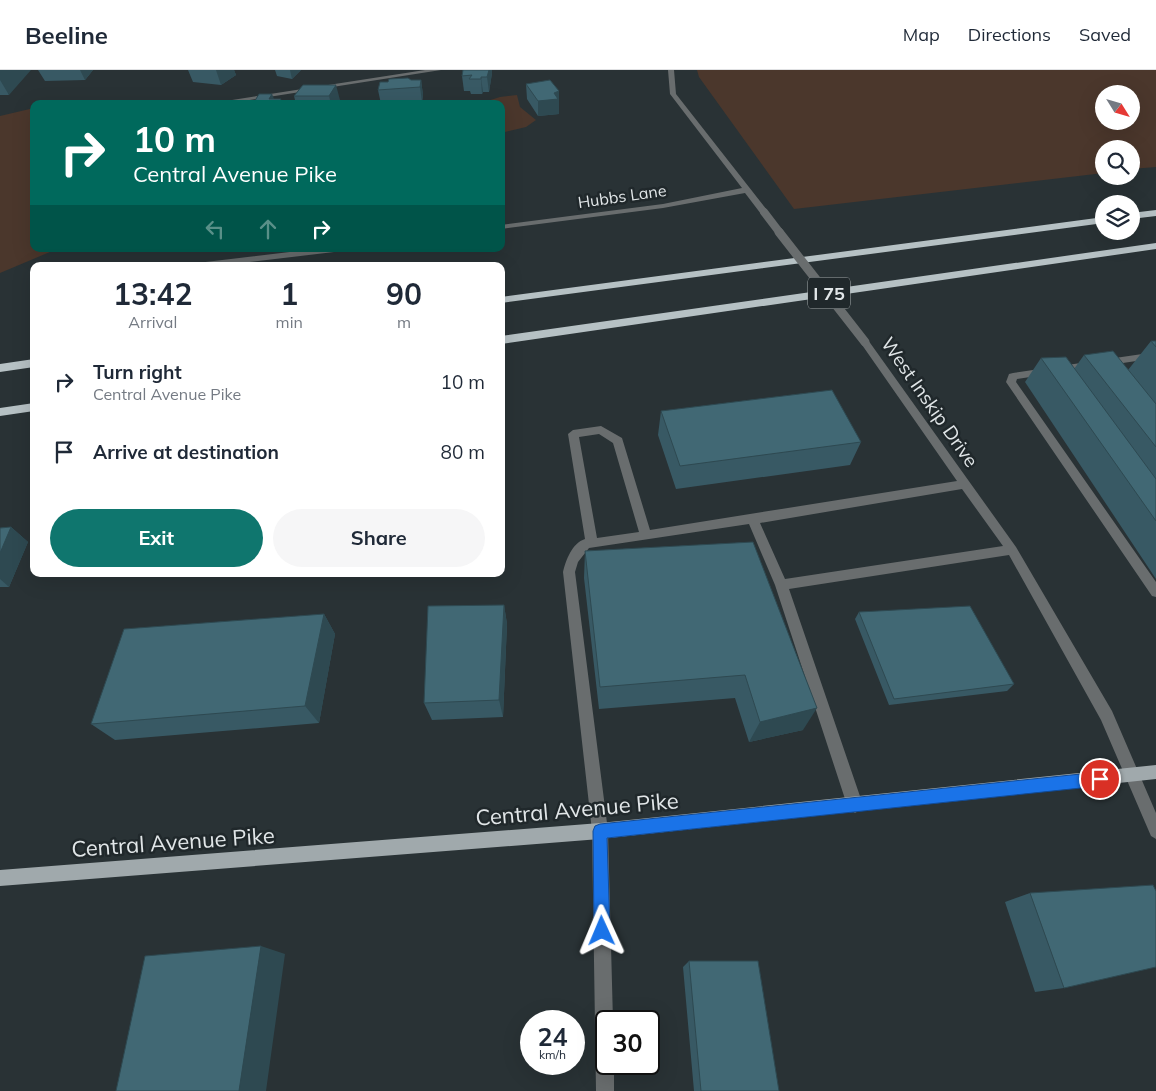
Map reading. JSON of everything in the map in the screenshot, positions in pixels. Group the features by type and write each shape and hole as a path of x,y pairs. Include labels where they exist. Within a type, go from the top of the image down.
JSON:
{"highway":[{"path":"1140,215 1156,213"},
{"name":"I 75","path":"505,299 1095,221"},
{"name":"I 75","path":"505,339 1156,246"},
{"path":"0,368 30,364"},
{"path":"0,412 30,408"}],"main road":[{"name":"Central Avenue Pike","path":"0,878 600,831 1156,772"}],"street":[{"path":"235,100 409,72 438,70"},
{"name":"West Inskip Drive","path":"671,70 673,94 865,342 1012,550 1107,716 1156,831"},
{"name":"Hubbs Lane","path":"505,226 663,206 746,190"},
{"path":"229,262 310,252"},
{"path":"1156,355 1013,376 1011,382 1156,592"},
{"path":"592,543 573,434 601,430 618,441 646,536"},
{"path":"605,1091 600,831 569,572 578,551 584,544 753,520 965,484"},
{"path":"753,520 781,585 855,805"},
{"path":"781,585 1012,550"}],"shaded area":[{"path":"697,70 1156,70 1156,167 1140,168 1140,140 1095,140 1095,174 794,209 699,77"},
{"path":"517,95 520,107 536,120 526,127 505,132 505,100 491,100"},
{"path":"30,109 30,252 50,252 0,273 0,116"}],"building":[{"path":"463,70 489,70 487,77 469,79 472,75 462,76"},
{"path":"408,78 411,80 421,80 420,87 378,90 380,82 388,82 389,79"},
{"path":"550,80 559,91 554,93 558,99 538,101 526,84"},
{"path":"303,85 336,85 329,96 294,96"},
{"path":"259,94 272,94 269,99 281,99 280,100 255,100"},
{"path":"1113,351 1156,404 1156,447 1084,355"},
{"path":"1066,357 1156,479 1156,521 1041,358"},
{"path":"832,390 861,442 680,466 661,411"},
{"path":"11,527 0,553 0,528"},
{"path":"753,542 817,708 760,722 745,675 600,687 585,551"},
{"path":"504,605 499,700 424,703 428,606"},
{"path":"970,606 1014,684 894,699 859,612"},
{"path":"324,614 305,706 91,724 124,629"},
{"path":"1153,885 1156,891 1156,967 1064,988 1030,893"},
{"path":"261,946 239,1091 116,1091 145,956"},
{"path":"689,961 758,961 779,1091 701,1091"}],"route":[{"path":"602,931 600,831 1100,779"}]}
